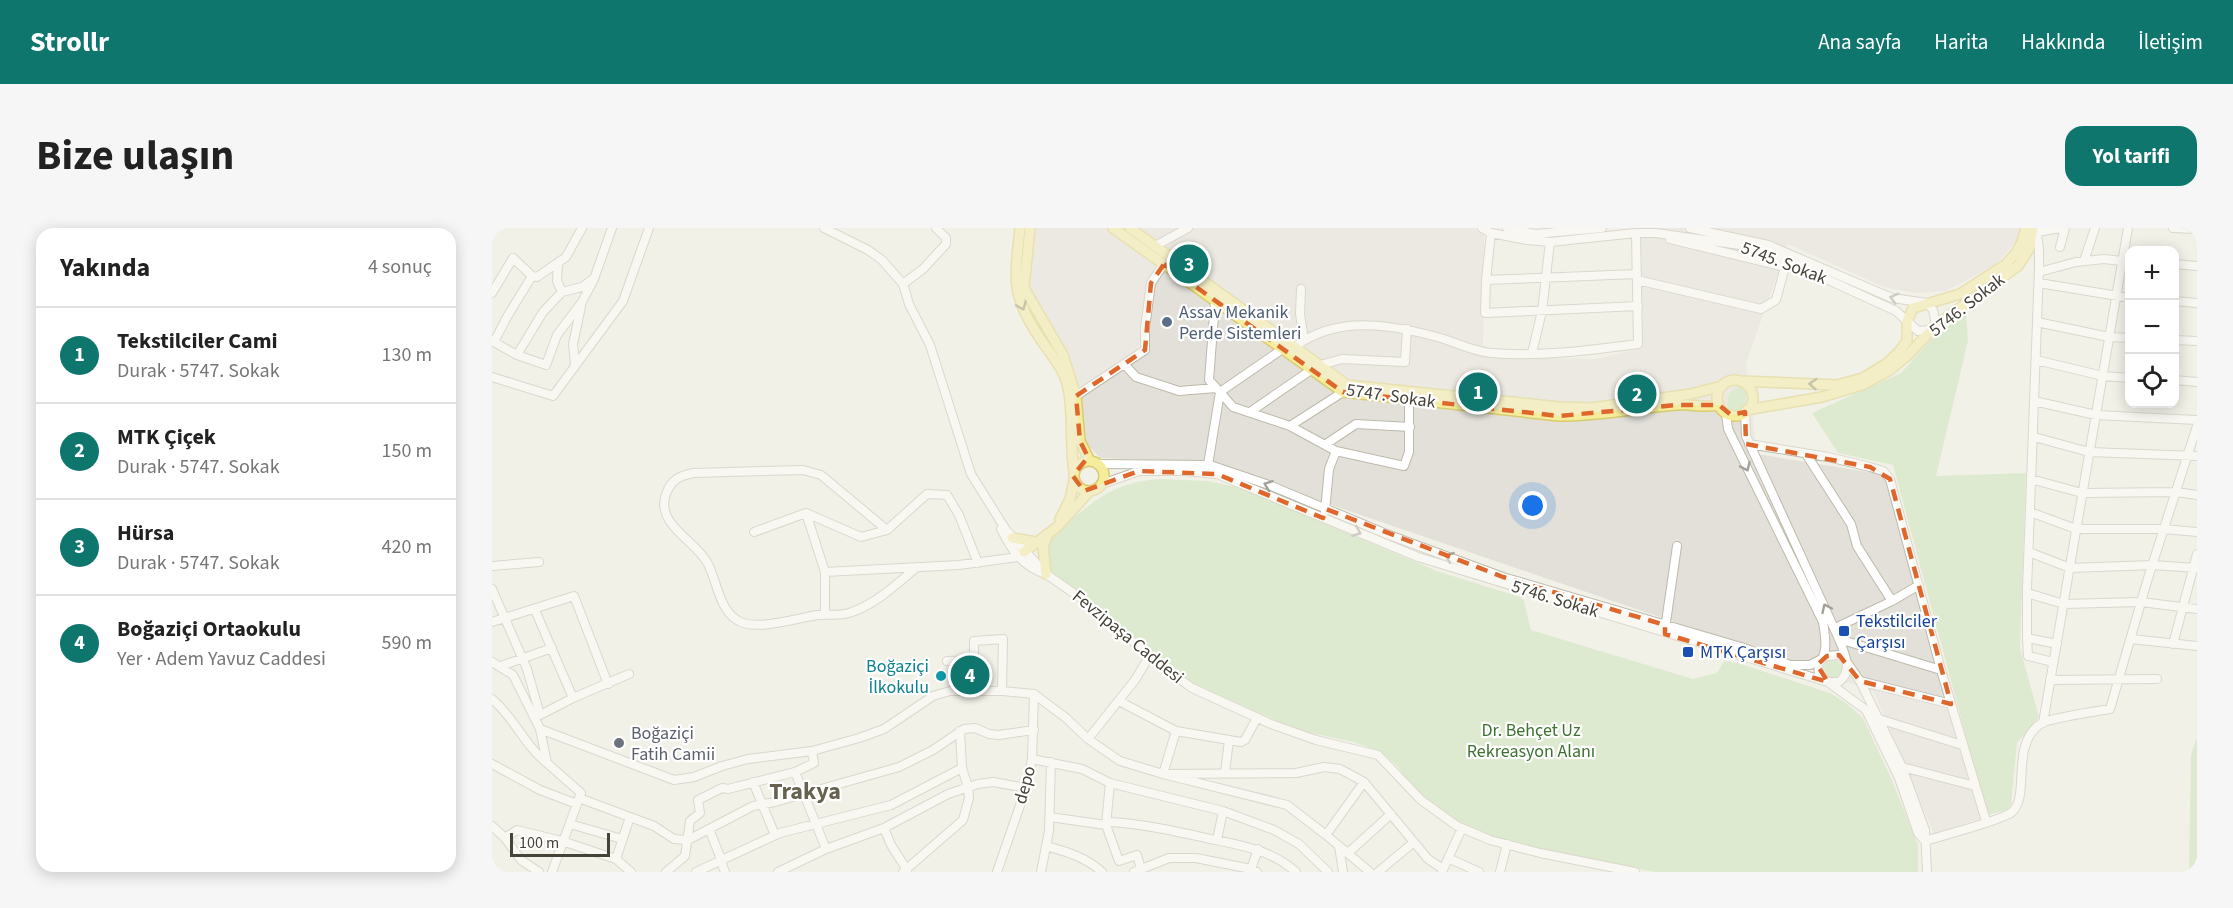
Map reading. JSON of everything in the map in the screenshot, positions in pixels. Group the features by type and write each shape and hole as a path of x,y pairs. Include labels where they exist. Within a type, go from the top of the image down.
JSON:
{"main road":[{"path":"1020,228 1015,276 1016,292 1028,322 1064,375 1070,413 1074,476 1070,499 1057,527"},
{"path":"1021,554 1057,527 1089,492 1099,488 1104,475 1080,441 1076,396 1064,355 1024,288 1030,228"},
{"name":"5747. Sokak","path":"1113,228 1281,350 1347,384 1559,407 1592,408 1691,394 1722,386"},
{"name":"5747. Sokak","path":"1130,228 1295,347 1343,392 1559,416 1591,416 1676,405 1712,407 1719,405"},
{"name":"5746. Sokak","path":"1722,386 1731,380 1837,385 1863,378 1886,364 1907,341 1907,321 1913,308 1960,294 2005,265 2016,253 2026,228"},
{"name":"5746. Sokak","path":"1726,413 1737,415 1746,411 1822,397 1862,385 1890,370 1934,328 2018,266 2029,249 2035,230"},
{"name":"5746. Sokak","path":"1741,381 1750,388 1752,394 1751,406 1746,411"},
{"path":"1722,386 1717,395 1719,405 1726,413"},
{"path":"1089,492 1080,489 1074,476 1080,463 1094,462"},
{"path":"1046,574 1043,547 1047,534"},
{"path":"1012,538 1036,542"}],"street":[{"path":"492,293 513,258 532,276 537,277 566,256 582,228"},
{"path":"532,276 493,342 517,355 546,365 557,335 582,302 594,279 612,228"},
{"path":"492,377 553,396 623,301 650,228"},
{"path":"824,228 838,231 882,260 903,284 909,304 930,345 971,474 1021,554"},
{"path":"903,284 923,269 946,244 946,238 936,228"},
{"path":"1155,246 1188,228"},
{"name":"5745. Sokak","path":"1482,228 1491,233 1550,242 1656,233 1747,246 1887,306 1918,331 1934,328"},
{"path":"1507,228 1535,234 1567,229 1602,228"},
{"name":"5745. Sokak","path":"1690,228 1767,245 1877,292 1927,303"},
{"path":"2053,662 2028,656 2027,638 2039,284 2039,249 2035,230 2063,228 2060,247"},
{"path":"2084,261 2095,228"},
{"path":"2127,246 2128,228"},
{"path":"2173,228 2197,229"},
{"path":"1491,233 1485,314 1638,306"},
{"path":"1295,347 1304,340 1326,330 1382,326 1407,329 1489,353 1592,350 1638,344 1636,233"},
{"path":"1532,353 1542,311 1550,242"},
{"path":"2039,272 2084,261 2104,259 2125,261"},
{"path":"558,263 557,281 562,292"},
{"path":"1076,396 1144,350 1144,328 1151,283 1164,264"},
{"path":"1486,280 1637,277 1761,309 1776,300 1786,264"},
{"path":"2179,264 2197,266"},
{"path":"1925,841 2008,814 2019,801 2023,755 2028,740 2043,723 2109,337 2125,265"},
{"path":"517,355 543,312 562,292 582,287 594,279"},
{"path":"2039,284 2125,298"},
{"path":"1301,289 1300,315 1304,340"},
{"path":"2179,301 2197,303"},
{"path":"575,365 573,344 582,302"},
{"path":"1215,302 1209,380 1233,407 1290,426 1336,451 1404,466 1409,452 1408,400"},
{"path":"1927,303 1933,310 1934,328"},
{"path":"2037,322 2109,337 2125,338"},
{"path":"1250,412 1316,368 1342,359 1405,362 1407,329"},
{"path":"2179,340 2197,341"},
{"path":"1124,364 1136,378 1179,391 1218,390 1281,350"},
{"path":"2036,360 2103,376 2125,378"},
{"path":"2179,380 2197,382"},
{"path":"1208,465 1218,390"},
{"path":"1290,426 1343,392"},
{"path":"2034,401 2096,415 2197,420"},
{"name":"5746. Sokak","path":"1746,411 1746,436 1749,444 1835,628 1847,663"},
{"path":"1726,413 1728,429 1823,622 1826,638 1823,659 1818,664 1819,675 1828,682 1839,682 1846,673 1847,663"},
{"path":"1326,444 1356,424 1410,427"},
{"path":"2043,723 2110,709 2121,678 2152,565 2177,492 2193,455 2197,426"},
{"path":"2034,437 2089,452 2193,455"},
{"path":"1749,444 1876,469 1883,471 1890,479 1941,670 1986,822"},
{"path":"1323,518 1326,509 1329,469 1336,451"},
{"path":"1806,454 1851,524 1857,546 1892,601"},
{"name":"5746. Sokak","path":"1094,462 1208,465 1269,485 1389,535 1503,577 1828,682 1866,710 1899,778 1917,833 1925,841"},
{"path":"887,530 821,475 802,471 693,473 678,476 671,484 663,504 666,515 674,528 687,538 707,562 727,610 737,620 749,624 849,613 887,593 917,567"},
{"name":"5746. Sokak","path":"1102,484 1138,471 1216,474 1418,557 1665,629 1741,647 1790,665 1810,665 1833,654 1839,655 1860,681 1902,767 1925,830 1927,872"},
{"path":"2031,479 2082,493 2177,492 2197,495"},
{"path":"754,532 806,513 861,537 887,530 927,494 947,495 959,515 978,563"},
{"path":"2030,512 2076,529 2164,529 2197,532"},
{"path":"806,513 825,572 825,615"},
{"path":"996,517 1001,531 1021,554"},
{"path":"1665,629 1677,546"},
{"path":"2029,552 2070,568 2152,565 2195,568"},
{"path":"825,572 978,563 1021,554"},
{"name":"Fevzipaşa Caddesi","path":"1021,554 1079,597 1192,688 1257,718 1316,740 1378,755 1421,800 1440,816 1462,828 1507,844 1575,861 1635,872"},
{"path":"2173,644 2197,555"},
{"path":"492,566 538,562"},
{"path":"1835,628 1892,601 1918,585"},
{"path":"492,590 527,669 540,715 629,674"},
{"path":"2027,593 2064,604 2141,602 2197,609"},
{"path":"492,622 574,596 608,684"},
{"path":"535,610 573,698"},
{"path":"2027,638 2056,644"},
{"path":"947,661 974,660 974,641 1003,639 1002,691"},
{"path":"1839,639 1941,670"},
{"path":"2131,639 2197,646"},
{"path":"501,666 552,648"},
{"path":"1088,739 1135,680 1150,655"},
{"path":"492,662 513,675 540,729 547,763"},
{"path":"2050,680 2157,679"},
{"path":"1860,681 1951,704"},
{"path":"540,729 674,780 694,777 722,765 748,759 812,751 884,729 933,696 950,691 1002,691 1034,694 1066,718 1088,739 1120,761 1287,805 1370,872"},
{"name":"depo","path":"997,872 1026,788 1032,759 1034,694"},
{"path":"492,699 501,706 533,752 581,793 552,872"},
{"path":"1119,701 1176,731 1229,740 1244,741 1257,718"},
{"path":"1879,719 1962,745"},
{"path":"492,764 540,790 630,817 654,826 674,839 688,840 710,831 753,806 764,805 899,766 933,750 960,731 975,728 989,734 999,735 1034,730"},
{"path":"884,828 904,871 963,820 969,798 962,768 960,731"},
{"path":"1163,774 1176,731"},
{"path":"1225,773 1229,740"},
{"path":"666,872 685,856 690,821 700,813 698,800 722,788 728,789 795,772 814,763 812,751"},
{"path":"1032,759 1082,769 1110,783 1223,811 1274,830 1299,844 1328,872"},
{"path":"1041,872 1046,855 1050,817 1052,762"},
{"path":"1163,774 1296,773 1324,767 1340,769 1364,782 1428,859 1443,871 1462,828"},
{"path":"1902,767 1975,786"},
{"path":"696,872 775,835 891,805 962,768"},
{"path":"795,772 826,849"},
{"path":"753,782 775,835"},
{"path":"778,872 826,849 884,828 922,806 968,787 993,782 1026,788"},
{"path":"1326,835 1364,782"},
{"path":"1110,783 1106,825 1119,861 1137,855 1137,870 1168,858 1196,858 1253,871 1257,849"},
{"path":"1217,840 1223,811"},
{"path":"1348,853 1391,814"},
{"path":"616,859 630,817"},
{"path":"1050,817 1106,825 1110,822 1147,824 1257,849 1285,862 1296,872"},
{"path":"570,824 622,839"},
{"path":"492,826 505,838 521,860 539,872"},
{"path":"505,838 517,830 562,841 616,859 630,872"},
{"path":"710,831 725,872"},
{"path":"1378,872 1414,842"},
{"path":"1500,872 1507,844"},
{"path":"1046,846 1092,862 1102,872"},
{"path":"1339,846 1343,872"},
{"path":"1448,858 1479,872"}],"highlighted area":[{"path":"1164,264 1343,392 1559,416 1676,405 1719,405 1731,415 1745,412 1746,444 1870,467 1890,479 1951,704 1860,681 1839,655 1827,656 1817,665 1828,682 1665,634 1665,625 1503,577 1326,509 1323,518 1217,474 1139,471 1084,491 1073,476 1088,457 1080,441 1076,396 1145,350 1151,283"}],"shaded area":[{"name":"MTK Çarşısı","path":"1035,228 1474,228 1484,235 1483,357 1596,359 1643,348 1641,228 2021,228 2019,239 1995,265 1946,291 1915,293 1884,287 1788,244 1746,363 1757,454 1881,474 1887,479 1982,818 1934,834 1874,692 1205,462 1100,458 1086,443 1079,386 1066,353 1030,291"}],"green space":[{"path":"1966,313 1968,341 1936,476 2026,473 2020,648 2039,717 2017,743 2011,804 2007,810 1987,815 1893,465 1838,453 1812,413 1901,373 1934,336"},
{"path":"1741,387 1747,394 1745,405 1739,411 1731,411 1728,407 1728,397 1734,389"},
{"name":"Dr. Behçet Uz Rekreasyon Alanı","path":"1160,479 1208,481 1241,488 1437,571 1520,597 1524,601 1531,630 1693,679 1717,673 1724,661 1738,663 1830,693 1863,718 1891,778 1918,845 1918,872 1656,872 1540,853 1463,827 1420,797 1398,767 1382,752 1353,742 1297,730 1186,680 1050,575 1046,541 1097,499 1125,486"},
{"path":"1833,660 1839,663 1842,669 1839,675 1833,678 1827,675 1824,669 1827,663"},
{"path":"2197,737 2197,872 2189,872 2191,755"}],"place":[{"name":"Hürsa","path":"1189,264"},
{"name":"Assav Mekanik Perde Sistemleri","path":"1167,322"},
{"name":"Tekstilciler Cami","path":"1478,392"},
{"name":"MTK Çiçek","path":"1637,394"},
{"name":"Tekstilciler Çarşısı","path":"1844,631"},
{"name":"MTK Çarşısı","path":"1688,652"},
{"name":"Boğaziçi Ortaokulu","path":"970,675"},
{"name":"Boğaziçi İlkokulu","path":"941,676"},
{"name":"Boğaziçi Fatih Camii","path":"619,743"}],"district":[{"name":"Trakya","path":"805,791"}]}
